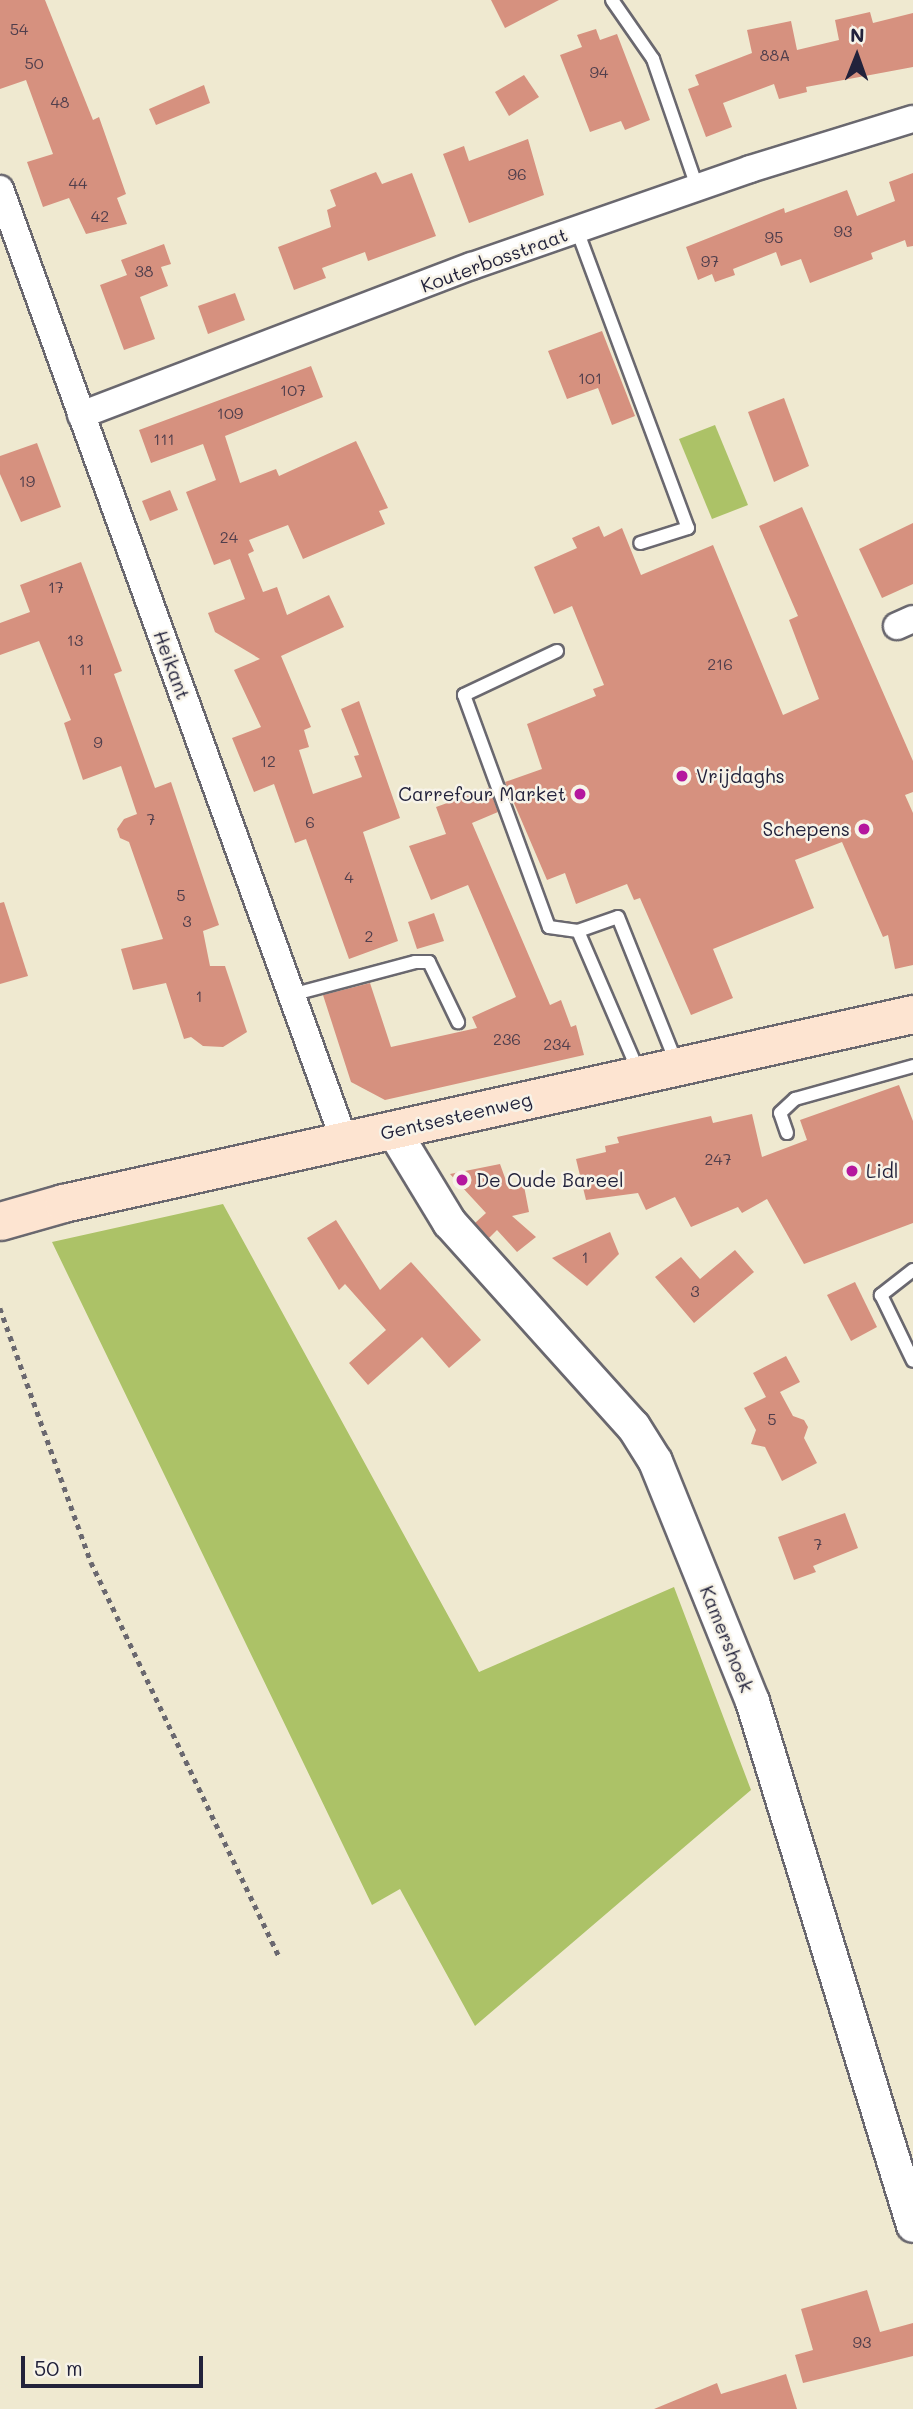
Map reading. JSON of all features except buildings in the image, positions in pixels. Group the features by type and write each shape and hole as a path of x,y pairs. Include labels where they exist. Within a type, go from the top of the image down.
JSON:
{"main road":[{"name":"Gentsesteenweg","path":"0,1221 344,1140 913,1014"}],"street":[{"name":"Kouterbosstraat","path":"81,415 697,187 913,119"},
{"name":"Heikant","path":"0,189 344,1140"},
{"name":"Kamershoek","path":"393,1130 449,1222 633,1426 655,1461 752,1701 913,2225"}],"lane":[{"path":"612,0 653,59 697,187"},
{"path":"577,230 688,528 640,542"},
{"path":"558,652 464,695 549,927 578,931 618,916 678,1066"},
{"path":"578,931 640,1074"},
{"path":"291,995 415,961 429,962 458,1022"},
{"path":"787,1133 780,1113 794,1099 913,1066"},
{"path":"913,1270 881,1295 913,1361"}],"path":[{"path":"0,1308 91,1562 280,1958"}],"green space":[{"path":"715,425 748,505 712,519 679,439"},
{"path":"223,1204 479,1672 674,1587 751,1790 475,2026 400,1889 372,1905 52,1242"}],"place":[{"name":"Vrijdaghs","path":"682,776"},
{"name":"Carrefour Market","path":"580,794"},
{"name":"Schepens","path":"864,829"},
{"name":"Lidl","path":"852,1171"},
{"name":"De Oude Bareel","path":"462,1180"}]}
